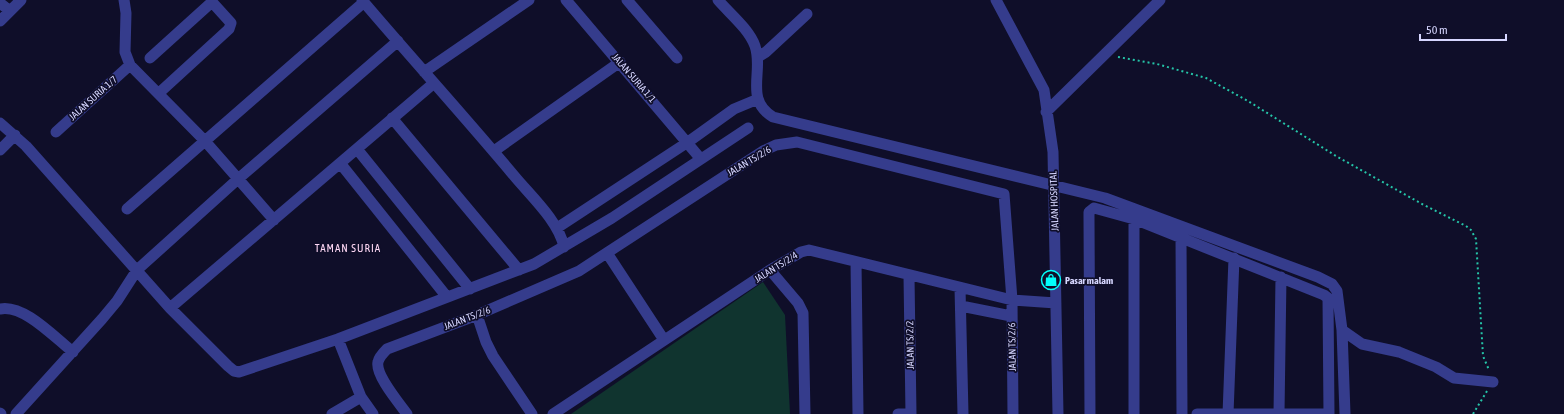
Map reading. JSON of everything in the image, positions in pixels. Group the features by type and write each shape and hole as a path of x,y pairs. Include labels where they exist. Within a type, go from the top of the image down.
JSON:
{"street":[{"path":"0,21 21,0"},
{"path":"424,72 529,0"},
{"name":"JALAN SURIA 1/1","path":"566,0 700,158"},
{"path":"627,0 677,58"},
{"path":"718,0 750,37 758,57 756,66 758,99 764,111 773,117 780,120 1123,203 1326,280 1332,284 1337,291 1342,330 1345,414"},
{"name":"JALAN HOSPITAL","path":"996,0 1044,90 1053,152 1058,414"},
{"path":"1046,112 1106,55 1160,0"},
{"path":"126,1 125,52 130,65 205,141 274,220"},
{"path":"127,209 363,1 494,151 557,228 562,236 564,247"},
{"path":"150,58 212,2 231,23 229,29 159,93"},
{"path":"0,3 10,11"},
{"path":"758,57 766,52 807,14"},
{"path":"16,414 117,301 137,270 238,179 398,41"},
{"path":"494,151 620,62"},
{"name":"JALAN SURIA 1/7","path":"56,132 130,65"},
{"path":"170,308 434,83"},
{"path":"557,228 688,142 734,109 758,99"},
{"path":"392,118 519,270"},
{"path":"0,123 15,136 170,308 228,366 234,371 239,372 338,339 447,297 470,290 519,270 564,247 748,128"},
{"path":"0,150 15,136"},
{"name":"JALAN TS/2/6","path":"407,414 378,371 380,356 386,349 477,315 566,277 607,253 763,151 776,145 797,142 1004,194 1012,300 1013,414"},
{"path":"357,149 470,290"},
{"path":"340,163 447,297"},
{"path":"1090,414 1089,217 1090,212 1094,208 1134,219 1281,277 1328,298 1328,414 1197,414"},
{"path":"1134,219 1134,414"},
{"path":"1182,238 1182,414"},
{"name":"JALAN TS/2/4","path":"553,414 770,270 801,252 809,250 909,276 1012,300 1056,303"},
{"path":"607,253 664,340"},
{"path":"1228,414 1234,258"},
{"path":"856,262 858,414"},
{"path":"770,270 798,304 803,313 805,414"},
{"name":"JALAN TS/2/2","path":"909,276 911,414"},
{"path":"1279,413 1281,277"},
{"path":"960,288 963,414"},
{"path":"961,306 1011,316"},
{"path":"0,309 16,309 25,314 73,352"},
{"path":"477,315 486,342 493,356 532,414"},
{"path":"1342,330 1362,344 1399,352 1436,367 1454,378 1493,382"},
{"path":"338,339 361,398 372,414"},
{"path":"332,414 361,398"},
{"path":"898,414 911,414"}],"path":[{"path":"1106,55 1157,64 1211,80 1336,156 1471,230 1476,239 1483,356 1486,365 1492,374 1493,382 1473,414"}],"green space":[{"path":"763,282 785,315 790,414 571,414"}],"place":[{"name":"Pasar malam","path":"1051,280"}],"district":[{"name":"TAMAN SURIA","path":"348,248"}]}
